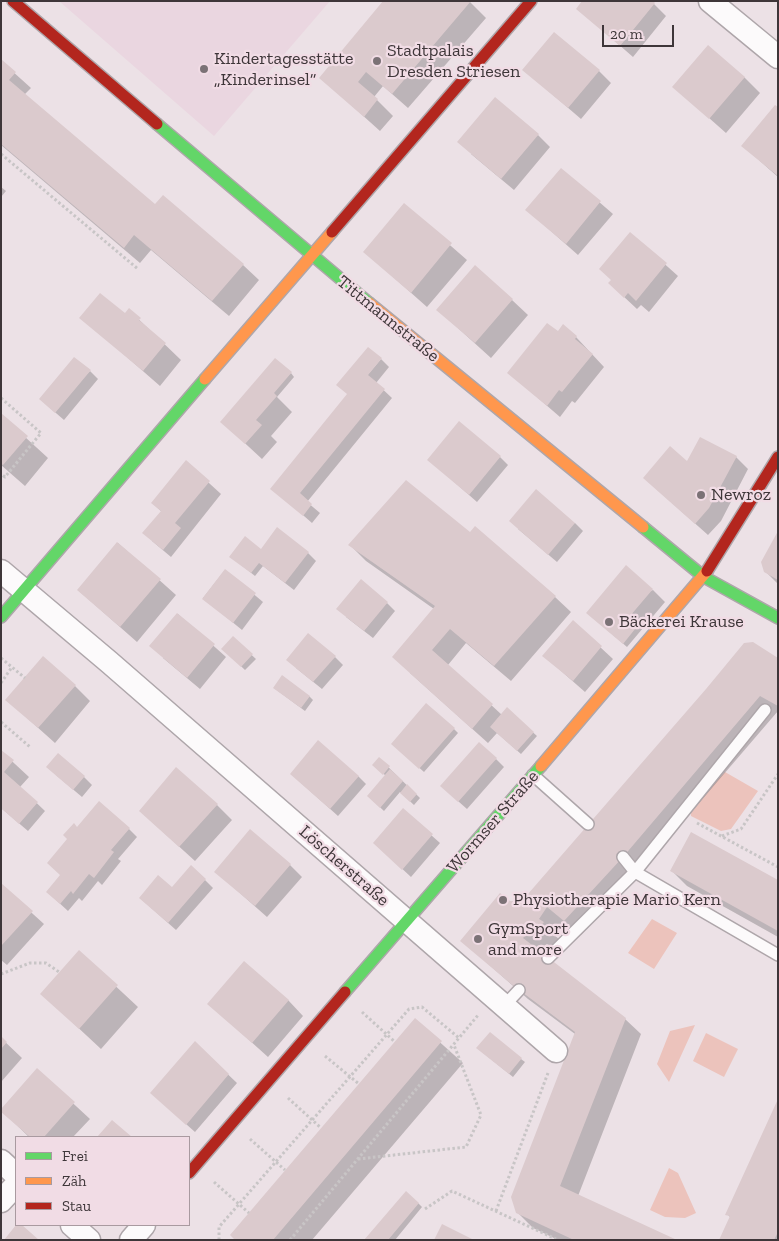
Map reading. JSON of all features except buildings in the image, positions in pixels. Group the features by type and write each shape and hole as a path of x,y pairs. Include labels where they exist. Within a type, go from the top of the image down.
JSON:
{"street":[{"name":"Tittmannstraße","path":"13,1 312,256 704,577 778,618"},
{"path":"1,617 531,1"},
{"path":"710,1 778,57"},
{"name":"Wormser Straße","path":"192,1169 704,577 778,457"},
{"name":"Löscherstraße","path":"1,571 110,662 556,1051"},
{"path":"1,1161 15,1174"},
{"path":"1,1201 15,1186"},
{"path":"73,1226 89,1240"}],"lane":[{"path":"548,958 635,872 765,710"},
{"path":"533,775 588,824"},
{"path":"623,857 635,872 778,955"},
{"path":"499,1001 520,990"}],"path":[{"path":"1,154 138,269"},
{"path":"1,398 41,433 5,477 1,474"},
{"path":"1,658 24,678"},
{"path":"1,683 12,667"},
{"path":"1,722 30,747"},
{"path":"722,836 741,829 778,774"},
{"path":"681,815 778,867"},
{"path":"1,974 30,963 46,963 59,972"},
{"path":"342,995 395,1042"},
{"path":"290,1240 459,1038 499,1001"},
{"path":"219,1240 219,1227 409,1009 422,1007 459,1038"},
{"path":"305,1039 359,1084"},
{"path":"358,1159 466,1147 481,1115 454,1044"},
{"path":"496,1211 556,1051"},
{"path":"268,1081 321,1128"},
{"path":"232,1122 285,1170"},
{"path":"192,1169 249,1213"},
{"path":"425,1210 452,1191 556,1239"}],"shaded area":[{"name":"Kindertagesstätte „Kinderinsel“","path":"59,1 330,1 214,136"},
{"path":"725,772 758,791 731,829 721,831 691,816 691,809"},
{"path":"652,919 677,933 654,969 628,953"},
{"path":"695,1025 669,1082 657,1064 670,1031"},
{"path":"706,1033 738,1049 724,1077 693,1061"},
{"path":"669,1168 678,1173 696,1213 685,1218 665,1217 650,1210"}],"traffic: fast":[{"path":"157,124 369,303"},
{"path":"1,617 205,379"},
{"path":"643,527 704,577 778,618"},
{"path":"345,992 541,766"}],"traffic: slow":[{"path":"205,379 332,232"},
{"path":"369,303 643,527"},
{"path":"541,766 707,571"}],"traffic: jam":[{"path":"13,1 157,124"},
{"path":"332,232 531,1"},
{"path":"707,571 778,457"},
{"path":"190,1172 345,992"}],"place":[{"name":"Stadtpalais Dresden Striesen","path":"377,61"},
{"name":"Kindertagesstätte „Kinderinsel“","path":"204,69"},
{"name":"Newroz","path":"701,495"},
{"name":"Bäckerei Krause","path":"609,622"},
{"name":"Physiotherapie Mario Kern","path":"503,900"},
{"name":"GymSport and more","path":"478,939"}]}
